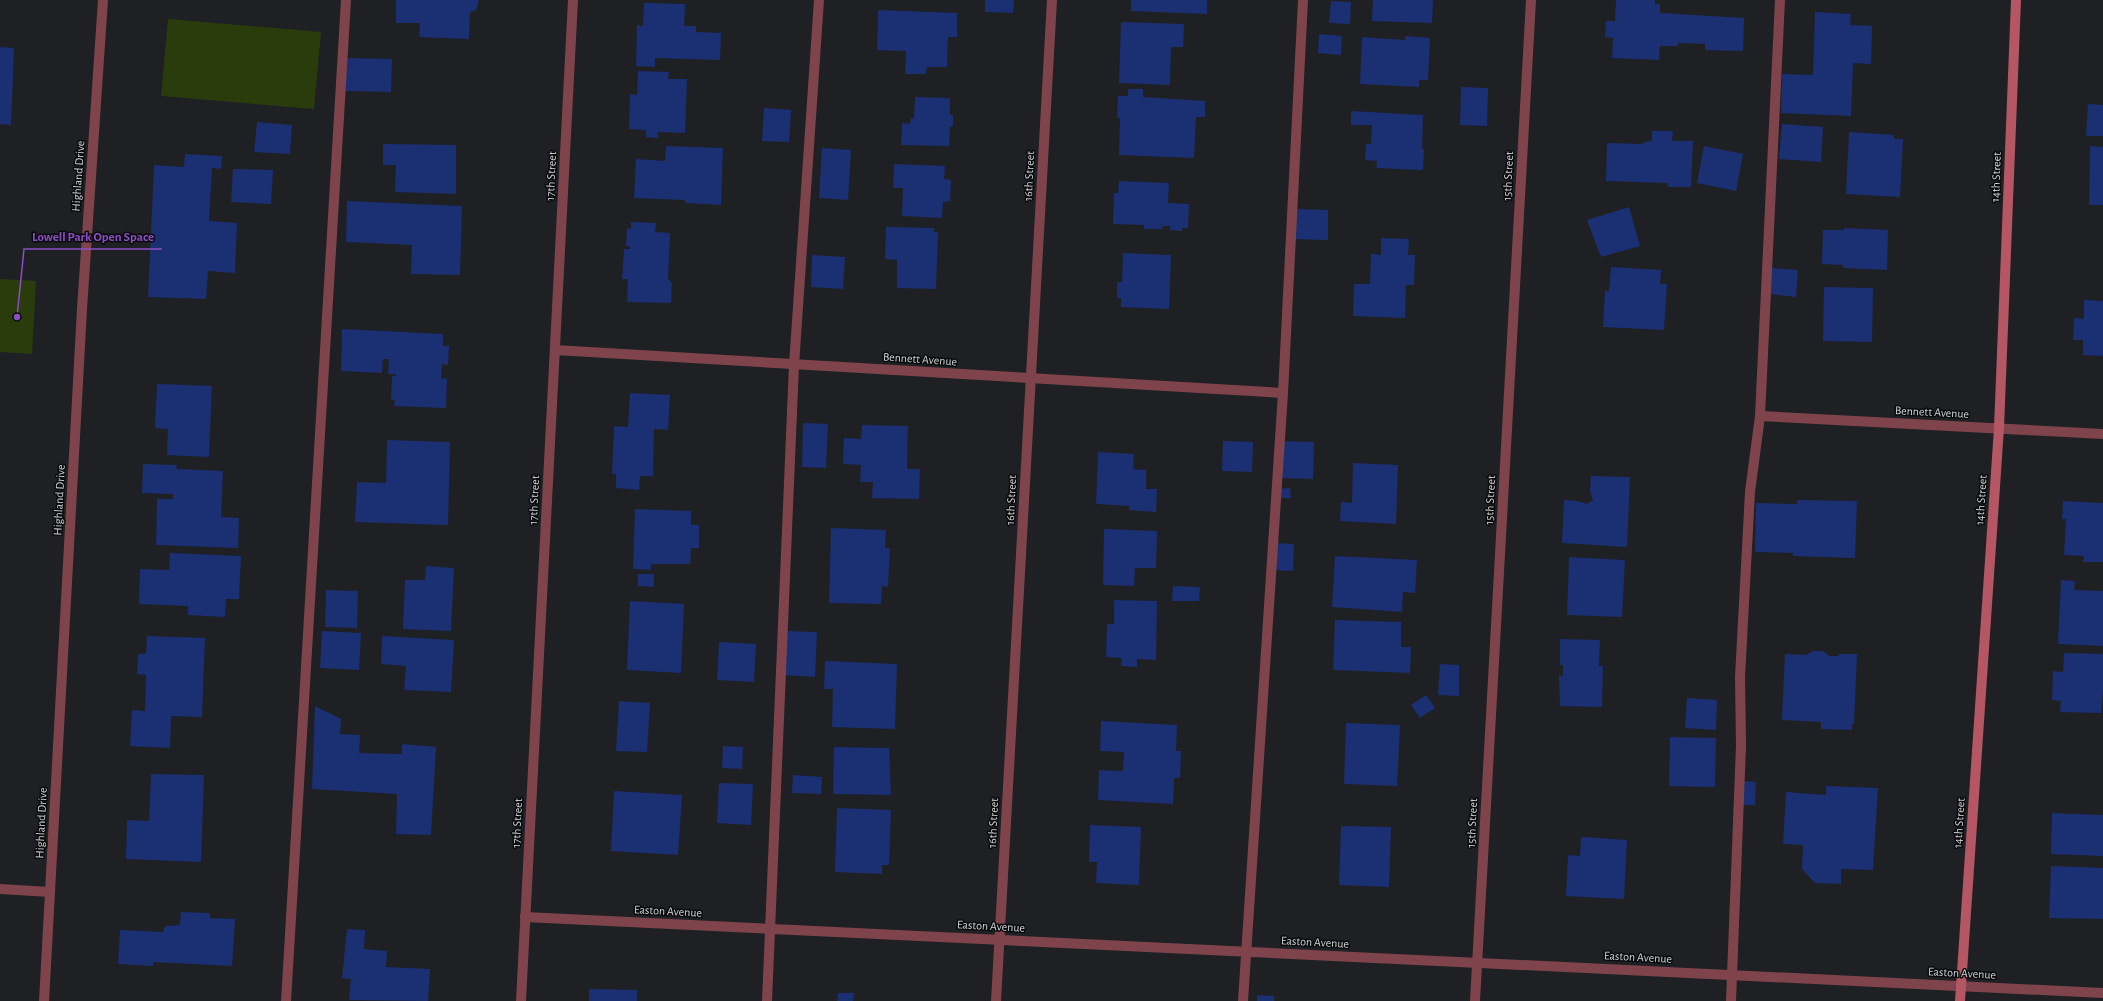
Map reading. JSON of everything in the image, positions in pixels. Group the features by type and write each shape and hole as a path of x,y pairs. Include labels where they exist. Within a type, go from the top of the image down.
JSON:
{"street":[{"name":"Highland Drive","path":"44,1001 82,317 103,0"},
{"path":"286,1001 346,0"},
{"name":"17th Street","path":"521,1001 573,0"},
{"path":"767,1001 794,365 819,0"},
{"name":"16th Street","path":"996,1001 1052,0"},
{"path":"1243,1001 1283,392 1303,0"},
{"name":"15th Street","path":"1475,1001 1531,0"},
{"path":"1731,1001 1741,746 1740,677 1750,492 1760,416 1780,0"},
{"name":"14th Street","path":"1960,1001 1999,428 2016,0"},
{"name":"Bennett Avenue","path":"555,350 1031,379 1283,392"},
{"name":"Bennett Avenue","path":"1760,416 2103,434"},
{"path":"0,889 50,892"},
{"name":"Easton Avenue","path":"525,917 2103,993"}],"green space":[{"path":"168,19 321,32 314,109 161,96"},
{"path":"0,279 36,281 32,354 0,352"}],"building":[{"path":"396,0 479,0 476,10 470,12 469,39 419,37 420,23 396,23"},
{"path":"985,0 1014,0 1013,13 985,12"},
{"path":"1131,0 1207,0 1207,14 1131,11"},
{"path":"1373,0 1433,0 1432,23 1372,21"},
{"path":"1616,0 1655,0 1655,4 1660,4 1660,13 1744,18 1743,51 1705,50 1705,44 1678,43 1678,46 1660,46 1659,60 1612,58 1613,38 1605,37 1606,21 1615,21"},
{"path":"1331,1 1351,2 1350,24 1329,23"},
{"path":"644,3 685,4 684,26 696,26 696,32 721,33 720,60 655,58 655,67 636,66 637,25 643,26"},
{"path":"878,10 957,13 957,37 948,37 947,67 927,67 926,74 905,74 906,51 877,50"},
{"path":"1815,12 1851,14 1850,25 1872,26 1871,64 1853,63 1851,116 1781,113 1782,74 1813,75"},
{"path":"1121,22 1184,24 1183,47 1171,47 1170,85 1119,83"},
{"path":"1319,34 1342,36 1341,55 1318,53"},
{"path":"1405,36 1430,38 1428,80 1419,80 1419,87 1360,84 1362,37 1405,40"},
{"path":"0,47 14,48 11,125 0,124"},
{"path":"345,58 392,59 391,92 344,91"},
{"path":"638,71 669,72 668,79 687,79 685,133 658,132 658,138 646,137 646,130 629,129 630,94 637,95"},
{"path":"1461,87 1488,88 1487,126 1460,125"},
{"path":"1128,89 1143,89 1143,97 1205,101 1205,117 1196,117 1194,158 1119,155 1120,118 1117,118 1118,96 1128,96"},
{"path":"915,97 950,98 950,115 953,115 953,126 950,127 949,146 901,145 902,123 910,124 911,118 914,119"},
{"path":"2088,104 2103,105 2103,136 2086,136"},
{"path":"764,108 791,110 789,142 762,141"},
{"path":"1351,111 1423,115 1423,170 1376,168 1377,161 1365,160 1366,144 1371,144 1372,125 1351,125"},
{"path":"257,122 292,125 290,154 254,152"},
{"path":"1782,124 1823,127 1821,162 1779,159"},
{"path":"1652,131 1673,131 1672,141 1693,141 1691,187 1668,187 1667,183 1606,181 1607,143 1644,144 1644,142 1652,141"},
{"path":"1849,132 1894,135 1894,139 1903,139 1900,197 1846,194"},
{"path":"383,144 456,145 456,194 395,192 396,165 383,165"},
{"path":"666,146 723,148 721,205 685,203 685,200 634,198 636,159 665,161"},
{"path":"1704,146 1743,154 1736,191 1697,183"},
{"path":"2090,146 2103,147 2103,205 2089,205"},
{"path":"822,148 851,150 848,200 819,198"},
{"path":"185,154 222,156 221,169 212,168 209,221 237,223 235,273 208,271 206,299 148,297 154,165 184,167"},
{"path":"894,164 945,166 944,179 951,180 950,201 943,202 942,218 902,216 903,188 893,188"},
{"path":"233,169 273,170 271,204 231,202"},
{"path":"1119,181 1169,183 1168,203 1189,204 1188,228 1182,228 1182,231 1170,230 1170,226 1162,226 1163,229 1144,229 1144,225 1113,224 1114,193 1118,193"},
{"path":"347,201 462,206 460,275 411,274 412,245 346,242"},
{"path":"1629,207 1640,246 1601,257 1587,220"},
{"path":"1294,209 1328,210 1328,240 1293,239"},
{"path":"631,222 656,223 655,232 670,233 668,279 672,283 671,303 627,302 628,279 622,279 624,249 630,249 630,246 626,246 627,228 631,229"},
{"path":"886,227 934,228 934,232 938,232 936,289 897,288 897,260 885,259"},
{"path":"1844,228 1888,230 1887,270 1843,268 1843,265 1822,264 1823,230 1844,230"},
{"path":"1381,238 1409,239 1408,255 1415,255 1414,285 1406,285 1405,318 1353,316 1354,284 1370,284 1371,254 1381,255"},
{"path":"1123,253 1171,255 1169,309 1121,307 1121,298 1117,298 1117,282 1122,282"},
{"path":"812,255 845,257 843,289 811,287"},
{"path":"1611,267 1661,270 1660,284 1667,284 1664,330 1603,327 1605,291 1609,291"},
{"path":"1771,268 1798,270 1796,297 1768,294"},
{"path":"1824,287 1873,288 1872,342 1823,341"},
{"path":"2084,300 2103,301 2103,356 2083,355 2083,340 2073,340 2074,318 2084,319"},
{"path":"342,329 443,334 443,346 449,346 448,365 442,364 441,379 447,378 446,408 394,406 395,400 391,400 392,376 396,376 396,374 388,374 389,359 383,359 382,373 341,371"},
{"path":"157,384 212,386 209,457 167,455 168,429 155,428"},
{"path":"630,393 670,395 668,430 654,429 653,476 640,476 639,490 616,488 616,474 612,474 614,426 628,427"},
{"path":"803,423 828,424 826,468 802,467"},
{"path":"862,425 908,426 907,469 920,469 919,499 872,498 873,482 860,482 861,465 843,464 844,438 861,439"},
{"path":"387,440 450,442 448,525 355,522 357,482 386,483"},
{"path":"1223,441 1253,442 1252,472 1222,471"},
{"path":"1280,441 1314,442 1313,479 1279,478"},
{"path":"1098,452 1134,454 1133,469 1146,470 1146,489 1157,489 1156,512 1129,510 1129,506 1096,504"},
{"path":"1353,463 1398,465 1396,524 1340,521 1341,502 1352,503"},
{"path":"143,464 177,465 176,469 223,471 221,517 239,518 238,548 156,545 157,499 173,499 173,494 142,493"},
{"path":"1591,476 1630,477 1627,547 1562,543 1564,500 1578,501 1587,504 1593,500 1590,491"},
{"path":"1290,488 1291,498 1278,498 1278,489"},
{"path":"1797,500 1857,501 1855,558 1793,556 1793,553 1755,552 1756,503 1797,504"},
{"path":"2063,501 2103,503 2103,562 2083,562 2084,556 2064,555 2066,519 2062,519"},
{"path":"635,509 691,511 691,525 699,525 699,548 691,548 690,564 651,564 651,570 633,569"},
{"path":"831,528 886,530 885,548 890,548 888,587 882,586 881,604 829,603"},
{"path":"1104,529 1157,531 1156,568 1135,568 1134,586 1103,585"},
{"path":"1274,543 1294,544 1293,571 1273,570"},
{"path":"170,553 241,556 239,599 226,599 225,617 188,615 188,606 139,604 140,569 169,570"},
{"path":"1335,556 1417,560 1415,593 1403,592 1402,612 1332,607"},
{"path":"1569,557 1625,560 1622,617 1567,615"},
{"path":"426,566 454,568 451,631 403,629 405,580 425,580"},
{"path":"638,574 654,574 654,587 638,586"},
{"path":"2061,580 2075,581 2074,590 2103,591 2103,646 2058,644"},
{"path":"1173,586 1200,587 1199,601 1172,601"},
{"path":"326,590 358,591 357,628 325,627"},
{"path":"1114,600 1157,601 1156,660 1137,659 1137,667 1121,666 1122,658 1106,657 1107,624 1114,624"},
{"path":"630,601 684,604 681,673 627,670"},
{"path":"1335,620 1401,622 1401,647 1411,647 1410,673 1333,670"},
{"path":"322,631 361,633 359,670 320,668"},
{"path":"786,631 817,632 815,677 784,675"},
{"path":"147,636 205,638 202,717 171,716 170,748 130,746 132,710 145,711 146,675 137,674 138,654 146,654"},
{"path":"382,636 454,640 451,692 404,690 406,666 381,664"},
{"path":"1560,639 1600,640 1599,666 1603,666 1602,707 1560,706 1559,675 1563,676 1563,665 1560,665"},
{"path":"719,642 756,644 754,682 717,680"},
{"path":"1813,651 1823,651 1829,656 1839,656 1839,654 1857,654 1854,724 1852,724 1852,730 1821,729 1821,722 1782,720 1785,654 1806,655"},
{"path":"2064,653 2103,654 2103,690 2101,713 2060,712 2061,701 2052,700 2053,671 2063,672"},
{"path":"825,661 897,664 895,729 832,727 833,689 824,689"},
{"path":"1440,664 1459,665 1459,696 1438,695"},
{"path":"1426,695 1435,708 1420,718 1411,705"},
{"path":"1687,698 1717,700 1716,730 1685,728"},
{"path":"619,701 650,703 647,752 616,751"},
{"path":"315,706 341,719 340,734 360,735 359,753 402,754 402,744 436,747 431,835 396,834 397,794 312,789"},
{"path":"1101,721 1177,725 1176,751 1181,751 1180,778 1174,778 1173,804 1098,800 1099,770 1123,771 1124,752 1100,751"},
{"path":"1346,723 1400,725 1397,786 1344,784"},
{"path":"1670,737 1716,738 1715,787 1669,786"},
{"path":"723,746 743,747 742,769 722,768"},
{"path":"834,747 889,748 891,795 833,794"},
{"path":"151,774 204,775 201,862 126,859 127,820 149,821"},
{"path":"793,775 822,777 821,794 792,793"},
{"path":"1742,781 1756,782 1755,805 1742,805"},
{"path":"719,783 753,784 751,825 717,823"},
{"path":"1826,786 1878,788 1873,870 1841,869 1841,884 1815,883 1802,869 1803,845 1783,844 1786,792 1826,795"},
{"path":"614,791 682,795 678,855 611,851"},
{"path":"837,808 891,810 889,865 882,865 882,874 835,872"},
{"path":"2052,813 2103,815 2103,856 2051,854"},
{"path":"1090,825 1141,827 1139,885 1096,883 1097,862 1089,862"},
{"path":"1341,826 1391,827 1389,887 1339,885"},
{"path":"1581,837 1627,840 1624,899 1566,896 1568,855 1580,856"},
{"path":"2051,866 2103,868 2103,919 2049,918"},
{"path":"181,912 210,913 210,918 235,919 232,966 153,962 153,966 118,964 120,930 163,932 166,926 180,925"},
{"path":"347,929 365,930 364,949 387,951 386,967 430,969 428,1001 349,1000 351,979 342,978"},
{"path":"589,989 637,990 637,1001 589,1001"},
{"path":"838,993 854,993 853,1001 837,1001"},
{"path":"1257,995 1274,996 1274,1001 1257,1001"}],"place":[{"name":"Lowell Park Open Space","path":"17,317"}]}
